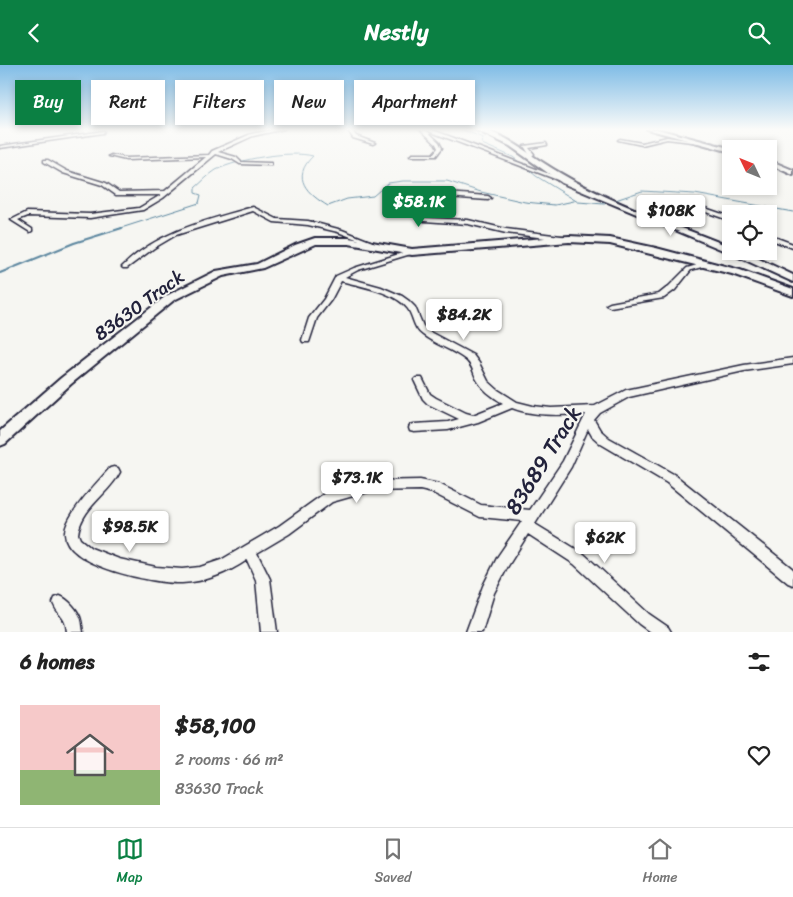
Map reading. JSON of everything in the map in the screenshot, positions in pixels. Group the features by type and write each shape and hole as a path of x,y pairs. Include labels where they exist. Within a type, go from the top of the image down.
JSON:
{"street":[{"path":"111,156 126,159 187,155"},
{"path":"30,230 14,220 27,214 90,216 131,212 154,203 210,155"},
{"path":"218,155 234,159 238,162 269,164"},
{"path":"495,155 564,181 722,246"},
{"path":"529,156 564,181"},
{"path":"46,161 65,172 98,181 118,194 165,193"},
{"path":"778,166 793,173"},
{"path":"488,198 411,193 402,196 417,205 424,220 476,223 506,231 569,239"},
{"path":"677,200 722,216"},
{"path":"125,267 152,247 174,234 253,209 276,221 308,223 340,231 377,245"},
{"name":"83630 Track","path":"0,440 66,381 122,339 164,303 193,285 220,273 260,266 298,247 315,241 336,240 412,252 569,239 621,243 707,264 768,282 793,293"},
{"path":"777,240 793,247"},
{"path":"306,340 313,319 327,300 339,278 356,269 412,252"},
{"path":"752,260 793,279"},
{"path":"610,305 661,295 672,288 689,269 707,264"},
{"path":"339,278 377,289 405,302 412,309 415,321 420,329 472,359 481,378 489,389 513,403 523,408 561,413 592,414 596,433 605,441 671,479 793,578"},
{"name":"83689 Track","path":"474,632 488,591 503,561 567,464 592,414 626,394 744,368 793,361"},
{"path":"419,379 426,395 436,405 464,417 474,419"},
{"path":"414,428 448,426 474,419 513,403"},
{"path":"114,472 85,507 72,529 71,535 76,546 92,557 173,577 219,569 284,530 329,497 371,486 407,484 435,488 480,511 529,521 579,559 636,613 664,632"},
{"path":"249,550 264,579 269,632"},
{"path":"60,603 74,619 75,632"}],"waterway":[{"path":"118,229 199,203 201,195 195,193 195,188 216,170 237,162 275,155"},
{"path":"310,155 313,156 303,171 304,185 308,191 328,206 347,199 373,196 388,183 403,181 447,181 481,192 525,202 555,205 574,201"},
{"path":"509,155 536,176 578,202 604,204 642,191 695,194 793,212"},
{"path":"0,273 74,243 122,228"}]}
